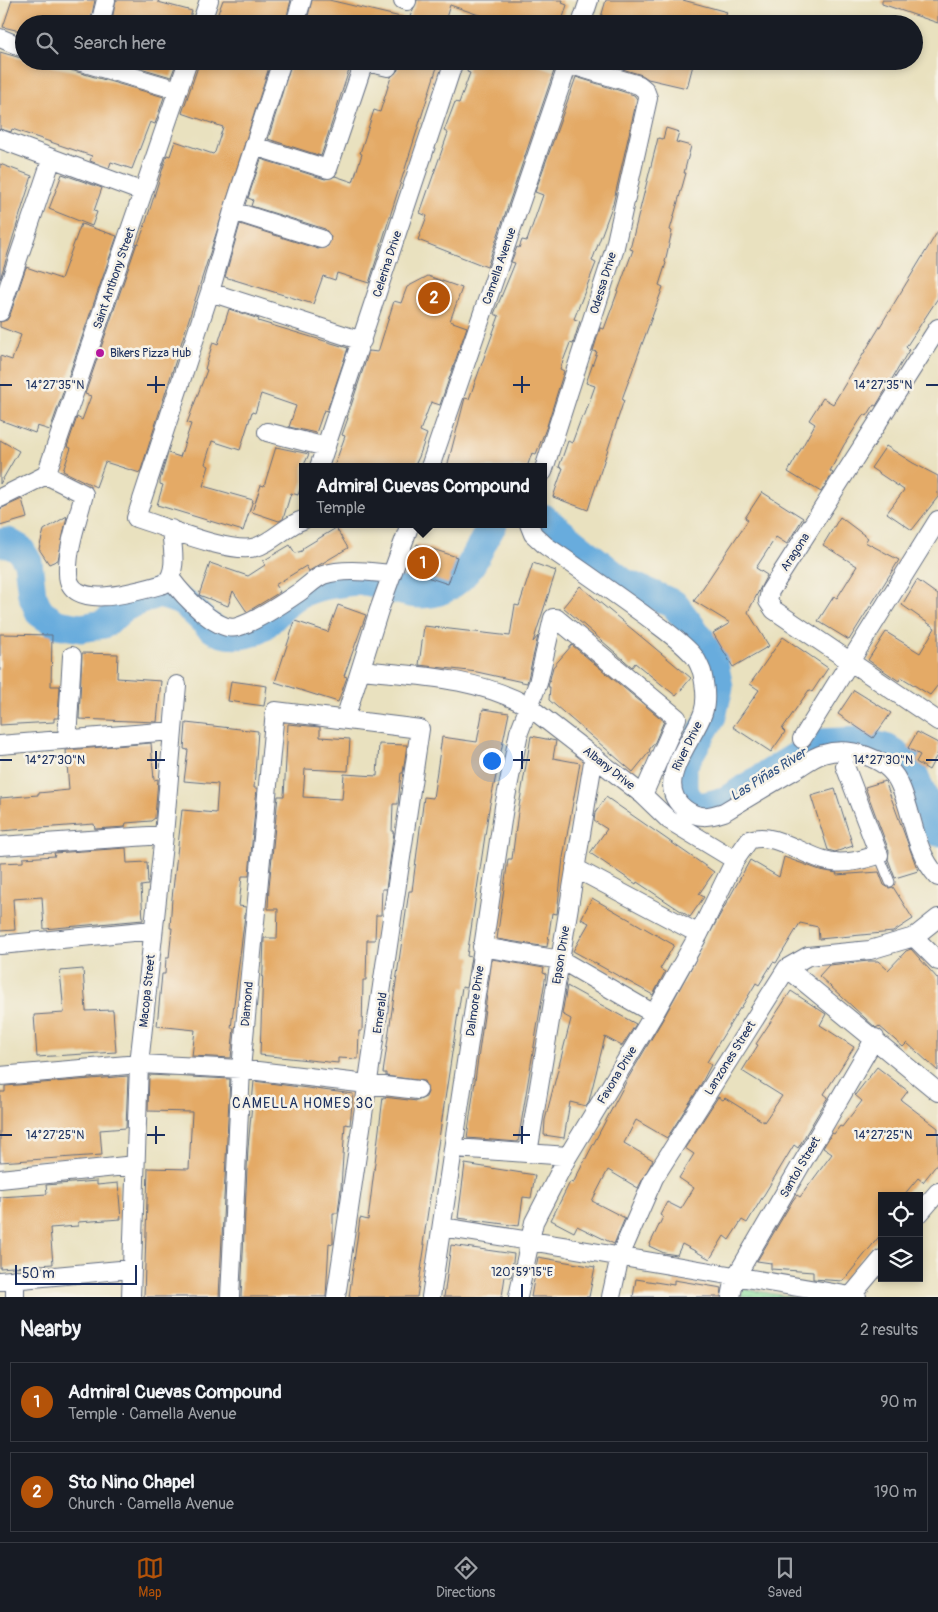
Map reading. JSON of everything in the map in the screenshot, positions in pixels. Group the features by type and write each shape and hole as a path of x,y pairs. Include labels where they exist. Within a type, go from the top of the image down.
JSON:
{"street":[{"path":"102,15 106,0"},
{"path":"204,15 209,0"},
{"path":"298,15 302,0"},
{"path":"584,15 589,0"},
{"path":"0,38 15,44"},
{"path":"112,70 178,90"},
{"name":"Saint Anthony Street","path":"46,476 185,70"},
{"path":"279,70 233,211 210,292 136,518 219,545 253,548 277,538 299,520"},
{"path":"254,146 328,169 360,70"},
{"name":"Celerina Drive","path":"320,463 451,70"},
{"name":"Camella Avenue","path":"431,463 562,70"},
{"name":"Odessa Drive","path":"546,463 614,251 647,107 645,90 631,82 591,70"},
{"path":"0,139 143,192"},
{"path":"0,312 52,158"},
{"path":"233,211 321,239"},
{"path":"210,292 362,341"},
{"name":"Aragona","path":"937,717 774,610 768,601 770,591 938,328"},
{"path":"267,432 326,447"},
{"path":"0,498 46,476 84,494 67,575 73,589 85,596 104,597 164,584 171,580 173,572 171,529"},
{"path":"802,739 938,520"},
{"path":"345,719 379,610 409,528"},
{"name":"River Drive","path":"531,529 662,628 694,655 701,670 705,703 703,714 679,760 672,779 674,796 681,806 692,815 709,817 724,812 822,754 843,752 859,754 880,761 891,770 900,784 921,853 938,877"},
{"path":"171,580 183,595 213,620 224,627 236,628 297,593 322,576 344,572 391,578"},
{"name":"Dalmore Drive","path":"431,1297 455,1148 482,948 506,797 519,732 538,683 551,621 556,618 677,718 643,795"},
{"path":"67,739 72,656"},
{"name":"Albany Drive","path":"361,670 453,680 478,685 512,697 528,706 594,756 643,795 669,820 735,860"},
{"name":"Macopa Street","path":"131,1297 139,1064 164,834 177,685"},
{"name":"Diamond","path":"230,1297 241,1069 275,711 345,719"},
{"name":"Emerald","path":"336,1297 370,1083 420,729 345,719"},
{"path":"0,745 172,730"},
{"name":"Epson Drive","path":"528,1153 594,756"},
{"path":"845,766 879,854"},
{"path":"0,846 164,834"},
{"name":"Favona Drive","path":"518,1297 534,1222 568,1156 654,1014 699,934 735,860 749,840 763,837 832,862 857,862 879,854"},
{"path":"575,868 699,934"},
{"name":"Lanzones Street","path":"611,1297 620,1256 654,1178 787,968 808,956 870,950 914,937 938,918"},
{"path":"0,944 154,930"},
{"path":"914,937 938,961"},
{"path":"482,948 561,960 654,1014"},
{"path":"787,968 875,1038 938,1092"},
{"name":"Santol Street","path":"731,1297 735,1278 875,1038"},
{"path":"0,1076 139,1064 241,1069 418,1090"},
{"path":"455,1148 568,1156"},
{"path":"0,1179 135,1165"},
{"path":"923,1209 938,1192"},
{"path":"442,1227 529,1240 735,1278 854,1296 878,1264"},
{"path":"10,1286 131,1269"}],"lane":[{"path":"879,854 890,882"}],"green space":[{"path":"743,1289 792,1297 741,1297"}],"building":[{"path":"12,0 95,0 92,15 15,15 15,30 3,27"},
{"path":"116,0 159,0 158,2 192,11 191,15 113,15"},
{"path":"223,0 291,0 287,15 217,15"},
{"path":"312,0 329,0 392,15 308,15"},
{"path":"417,0 563,0 562,3 567,5 564,15 479,15 450,5 447,15 411,15"},
{"path":"606,0 683,0 727,12 726,15 602,15"},
{"path":"882,0 938,0 938,23 923,18 923,15 914,15 882,4"},
{"path":"0,52 15,56 15,70 69,70 164,97 155,124 150,122 132,169 111,162 109,168 90,161 92,156 12,129 11,132 0,129"},
{"path":"147,70 174,70 171,77"},
{"path":"197,70 268,70 140,473 105,462 96,487 63,471 71,448 67,447 77,417 82,420 91,396 85,394 137,243 144,228 167,155 170,156 175,141 213,154 223,127 182,113"},
{"path":"289,70 349,70 321,156 268,139"},
{"path":"398,70 436,70 369,283 337,273 335,280 323,276 313,304 225,277 240,224 318,249 328,246 331,237 325,229 251,206 253,200 248,198 261,159 325,179 335,176 353,182 374,110 380,112 391,77"},
{"path":"468,70 554,71 487,267 418,240 427,216 420,213 448,133 444,131 455,102 459,103 470,73 467,72"},
{"path":"626,70 692,70 687,88 648,79"},
{"path":"576,77 634,95 637,99 613,204 592,261 596,263 574,319 580,321 573,344 570,343 560,369 564,371 536,454 532,453 528,463 448,463 465,398 469,399 499,316 494,314 515,263 511,262 522,240 527,241 543,195 535,192"},
{"path":"666,128 679,132 676,142 691,146 684,173 686,173 670,230 672,231 666,263 659,285 663,287 622,399 624,400 588,510 553,497 563,468 559,467 568,441 572,443 582,416 584,417 595,386 586,383 597,352 593,351 600,328 604,329 633,250 630,249 658,138 663,139"},
{"path":"0,164 32,176 0,279"},
{"path":"62,174 102,188 94,211 97,212 92,226 49,209"},
{"path":"81,224 117,236 50,430 37,426 35,433 0,420 0,356 12,360 21,335 0,327 0,322 7,320 10,315 26,267 61,279"},
{"path":"938,231 938,298 906,347 909,350 876,406 874,405 867,416 864,414 844,445 830,471 833,473 821,492 788,472 815,424 809,420 823,398 833,404"},
{"path":"428,276 462,288 450,321 467,327 440,405 431,402 420,431 427,434 419,457 416,463 335,463 345,436 342,435 347,418 369,351 378,352 394,301 401,303 407,287"},
{"path":"229,309 259,319 258,321 348,348 327,411 324,410 316,433 289,427 296,406 261,394 255,413 252,412 240,450 212,441 205,464 209,466 203,486 253,500 243,531 157,505 163,485 160,484 160,480 168,453 180,457 191,424 187,423 207,370 205,369 213,342 218,344"},
{"path":"0,440 19,451 0,484"},
{"path":"886,446 938,476 938,497 912,530 887,513 904,490 871,468"},
{"path":"276,447 309,454 305,463 299,463 298,495 291,493 283,519 279,521 252,512 261,485 264,486"},
{"path":"762,492 803,518 787,544 776,537 756,568 767,575 748,612 769,646 733,667 713,633 730,623 694,601 748,520 745,518"},
{"path":"22,499 27,518 0,526 0,509"},
{"path":"67,516 58,560 49,564 39,549 44,530"},
{"path":"840,517 868,538 865,542 899,560 849,640 818,621 834,596 837,598 857,566 823,545"},
{"path":"336,528 348,548 309,571 306,566 275,585 280,592 247,612 233,591 228,606 199,595 210,563 248,576 265,565 263,561 290,545 295,553 302,551 303,548"},
{"path":"417,544 457,557 448,584 409,571"},
{"path":"533,563 556,571 533,642 538,636 527,683 477,672 419,665 424,626 510,636 515,605 519,606"},
{"path":"917,580 938,595 938,685 930,695 901,677 899,681 868,660 886,632 920,653 935,628 902,605"},
{"path":"580,586 691,678 676,696 635,663 632,667 563,607"},
{"path":"338,605 366,615 344,676 347,677 338,702 275,682 295,621 328,632"},
{"path":"0,634 52,635 51,686 60,686 58,718 54,718 54,722 0,725"},
{"path":"783,637 828,668 812,692 809,690 782,729 785,732 771,752 733,727 759,690 750,684"},
{"path":"572,645 664,721 650,751 633,772 549,700 550,687 548,687 553,667"},
{"path":"82,653 118,654 117,678 161,681 157,722 79,719"},
{"path":"231,681 267,686 264,706 228,701"},
{"path":"854,690 891,713 873,738 838,714"},
{"path":"483,709 509,713 489,809 467,956 471,957 466,988 462,987 423,1244 425,1244 417,1297 349,1297 360,1218 368,1220 383,1097 417,1101 426,1097 428,1092 424,1081 386,1076 386,1073 383,1073 409,891 412,891 424,797 433,798 442,737 477,742"},
{"path":"186,723 258,731 254,788 257,788 249,876 242,876 239,906 246,907 231,1028 234,1028 231,1058 192,1056 195,1030 157,1026 162,974 165,974 166,958 169,958 172,898 182,810 216,813 218,784 184,781 188,750 184,749"},
{"path":"288,724 320,727 320,737 350,739 348,771 305,769 303,797 342,799 344,774 377,776 379,744 407,745 403,773 401,773 398,804 393,804 392,832 394,832 386,889 382,889 381,915 376,915 375,940 367,940 366,980 363,980 362,1031 359,1031 358,1059 338,1058 338,1063 260,1055 264,938 277,938 278,909 268,909 269,887 278,796 284,796"},
{"path":"917,732 938,743 938,753 929,770 916,762 920,755 908,748"},
{"path":"531,736 556,741 553,758 580,763 563,858 557,914 552,913 547,947 497,939 508,859 512,859"},
{"path":"151,743 154,780 158,779 155,818 151,821 126,823 125,827 95,829 94,824 0,831 0,798 69,790 66,750"},
{"path":"885,781 918,871 895,878 888,859 889,851 865,787"},
{"path":"835,789 853,846 835,852 828,850 811,796"},
{"path":"606,797 714,872 699,894 704,897 690,917 590,853 607,829 594,821 595,813"},
{"path":"126,848 127,863 147,862 148,885 141,886 143,920 44,929 42,897 13,899 15,930 0,931 0,863 23,862 23,858 55,856 54,853"},
{"path":"784,857 820,870 837,873 836,875 879,872 884,885 889,888 893,887 913,919 893,932 819,939 818,927 800,923 776,963 773,962 759,985 756,983 740,1008 707,1062 711,1065 700,1086 667,1138 636,1120 624,1143 653,1160 638,1188 608,1170 592,1201 625,1218 614,1244 577,1226 574,1232 551,1220 570,1182 573,1183 627,1080 663,1019 750,860 779,877"},
{"path":"592,898 674,945 660,969 665,972 653,995 573,951 589,923 581,919"},
{"path":"911,949 938,979 938,1071 907,1043 903,1047 879,1026 876,1028 819,976 829,965 869,961 878,961 888,970 906,951"},
{"path":"492,959 544,968 543,973 546,974 518,1142 467,1138"},
{"path":"83,969 86,1011 113,1010 116,1052 37,1057 34,1015 64,1013 60,971"},
{"path":"567,986 636,1024 622,1046 605,1037 589,1101 586,1106 570,1102 564,1138 544,1135 545,1120 571,1019 562,1014"},
{"path":"791,991 826,1014 820,1025 854,1047 824,1094 828,1097 798,1148 794,1145 747,1223 742,1220 729,1240 724,1236 710,1259 682,1244 677,1255 664,1253 649,1246 663,1217 660,1215 667,1202 681,1209 694,1188 679,1178 694,1154 685,1148 718,1097 723,1100 725,1098 764,1122 782,1096 742,1071 758,1045 756,1044"},
{"path":"877,1067 908,1091 901,1100 938,1128 938,1163 923,1182 918,1178 906,1192 878,1192 878,1238 843,1281 813,1279 813,1272 771,1269 771,1263 757,1261 793,1200 797,1195 800,1197 832,1154 823,1148 832,1133 834,1134 840,1126 842,1127 862,1101 855,1095"},
{"path":"149,1075 230,1079 219,1297 144,1297 148,1168 189,1169 192,1112 148,1111"},
{"path":"128,1076 126,1128 100,1130 102,1155 0,1162 0,1092 5,1092 5,1086"},
{"path":"254,1081 353,1094 350,1125 345,1124 338,1213 333,1213 333,1244 329,1243 326,1297 241,1297 248,1148"},
{"path":"465,1164 535,1175 531,1198 523,1197 519,1226 458,1218"},
{"path":"97,1181 97,1185 118,1183 121,1219 78,1222 78,1226 50,1228 53,1264 0,1268 0,1197 47,1194 46,1185"},
{"path":"451,1245 514,1254 511,1277 505,1276 502,1297 444,1297"},
{"path":"538,1257 595,1267 589,1297 531,1297"},
{"path":"636,1279 674,1285 674,1280 722,1288 721,1297 633,1297"}],"waterway":[{"name":"Las Piñas River","path":"547,521 623,582 674,604 712,654 719,687 712,716 683,765 683,792 696,808 725,801 818,743 860,741 888,749 909,764 938,832"},
{"name":"Las Piñas River","path":"0,543 8,542 20,549 28,562 32,595 40,613 57,624 81,628 104,624 125,607 158,593 180,601 213,629 226,634 239,635 259,629 296,596 320,586 360,581 415,594 425,594 444,589 454,583 468,569 490,528"}],"place":[{"name":"Sto Nino Chapel","path":"434,298"},
{"name":"Bikers Pizza Hub","path":"100,353"},
{"name":"Admiral Cuevas Compound","path":"423,563"}],"district":[{"name":"CAMELLA HOMES 3C","path":"303,1103"}]}
